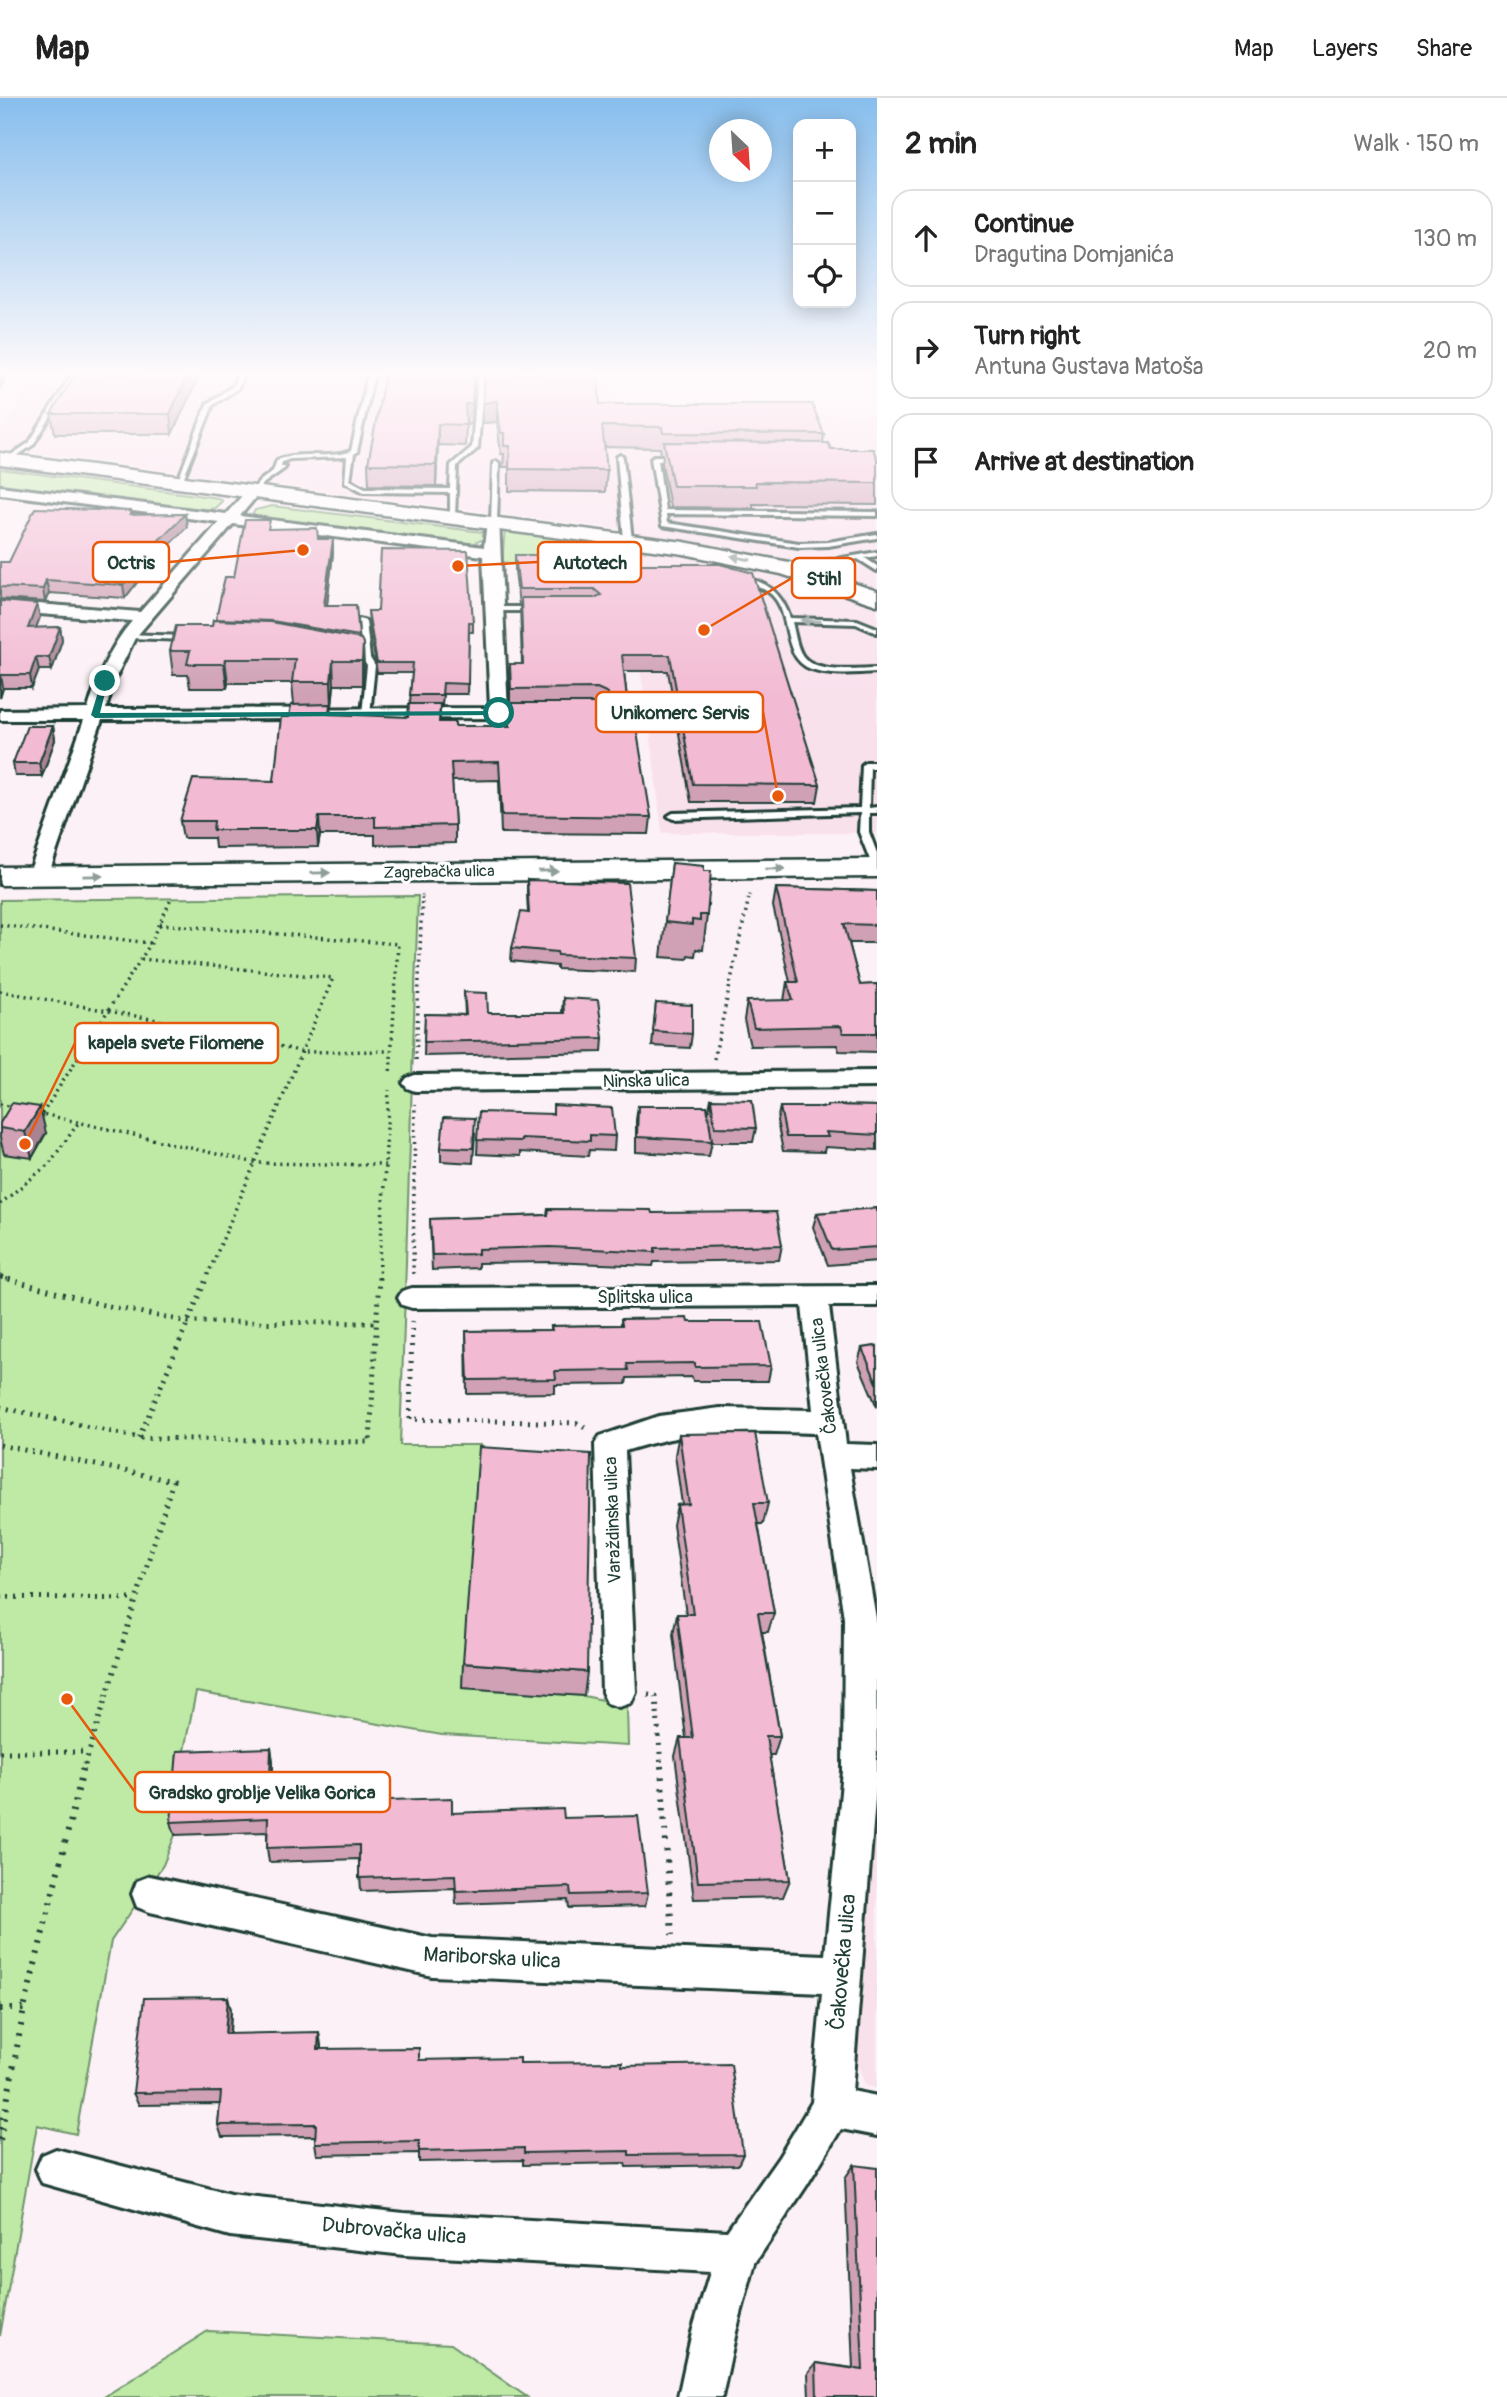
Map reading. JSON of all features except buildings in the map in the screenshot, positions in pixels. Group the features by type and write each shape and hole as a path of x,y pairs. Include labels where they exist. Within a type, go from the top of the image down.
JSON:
{"main road":[{"path":"173,481 628,540 689,553 786,568 877,598"},
{"name":"Zagrebačka ulica","path":"0,876 877,867"}],"street":[{"path":"0,490 491,552"},
{"path":"38,876 105,681 128,636 253,492"},
{"path":"0,715 506,713 491,552 494,522"},
{"path":"0,606 144,617"},
{"name":"Ninska ulica","path":"415,1083 877,1079"},
{"name":"Splitska ulica","path":"412,1298 877,1296"},
{"name":"Čakovečka ulica","path":"700,2397 714,2332 737,2253 793,2171 831,2107 860,1771 868,1636 860,1618 831,1438 814,1297"},
{"name":"Varaždinska ulica","path":"619,1692 610,1444 659,1428 720,1419 831,1438"},
{"name":"Čakovečka ulica","path":"831,1438 877,1457"},
{"name":"Mariborska ulica","path":"149,1894 432,1957 841,1975"},
{"path":"831,2107 877,2116"},
{"name":"Dubrovačka ulica","path":"56,2169 230,2215 404,2234 737,2253"}],"lane":[{"path":"253,492 264,481"},
{"path":"347,481 364,490 453,491"},
{"path":"453,481 453,517"},
{"path":"494,522 495,481"},
{"path":"623,481 628,540"},
{"path":"657,481 664,525 799,545 828,544 877,536"},
{"path":"662,512 877,514"},
{"path":"864,538 877,552"},
{"path":"786,568 877,552"},
{"path":"859,556 877,569"},
{"path":"734,578 776,593 781,598 799,656 809,665 838,671 877,670"},
{"path":"495,609 551,610"},
{"path":"787,620 857,622 877,631"},
{"path":"362,621 366,659 371,666 366,713"},
{"path":"128,636 195,638"},
{"path":"356,655 366,659"},
{"path":"877,765 866,765 864,832 877,867"},
{"path":"673,816 877,810"}],"path":[{"path":"422,885 415,1083 410,1419 577,1423 610,1444"},
{"path":"42,1114 151,943 173,893"},
{"path":"709,1080 750,893"},
{"path":"160,924 398,944 390,1076"},
{"path":"0,925 151,943"},
{"path":"139,1438 333,978 141,959"},
{"path":"0,991 233,1034 302,1052 391,1051"},
{"path":"0,1407 139,1438 370,1442 389,1089"},
{"path":"0,1104 21,1109"},
{"path":"32,1111 256,1163 385,1165"},
{"path":"0,1203 49,1164 79,1122"},
{"path":"0,1277 99,1304 188,1322 377,1323"},
{"path":"0,1445 173,1481 88,1752 24,2009 0,2140"},
{"path":"0,1597 136,1599"},
{"path":"619,1692 656,1696 674,1967"},
{"path":"0,1752 88,1752"},
{"path":"0,2009 24,2009"}],"shaded area":[{"path":"250,481 877,481 877,833 662,833 649,723 621,554 620,529"},
{"path":"875,1832 877,2088 866,2086 855,2059"}],"green space":[{"path":"0,481 92,481 218,498 222,501 215,508 197,511 0,486"},
{"path":"272,506 482,532 484,539 468,546 256,518 253,514 255,510"},
{"path":"505,530 620,545 625,578 502,562"},
{"path":"418,896 400,1445 481,1445 462,1687 584,1696 627,1705 628,1746 442,1735 196,1692 181,1765 175,1835 163,1865 111,1941 76,2134 37,2125 0,2336 0,900"},
{"path":"208,2331 451,2344 527,2397 104,2397"}],"place":[{"name":"Octris","path":"303,550"},
{"name":"Autotech","path":"458,566"},
{"name":"Stihl","path":"704,630"},
{"name":"Unikomerc Servis","path":"778,796"},
{"name":"kapela svete Filomene","path":"25,1144"},
{"name":"Gradsko groblje Velika Gorica","path":"67,1699"}],"route":[{"path":"105,681 95,715 499,713"}]}
